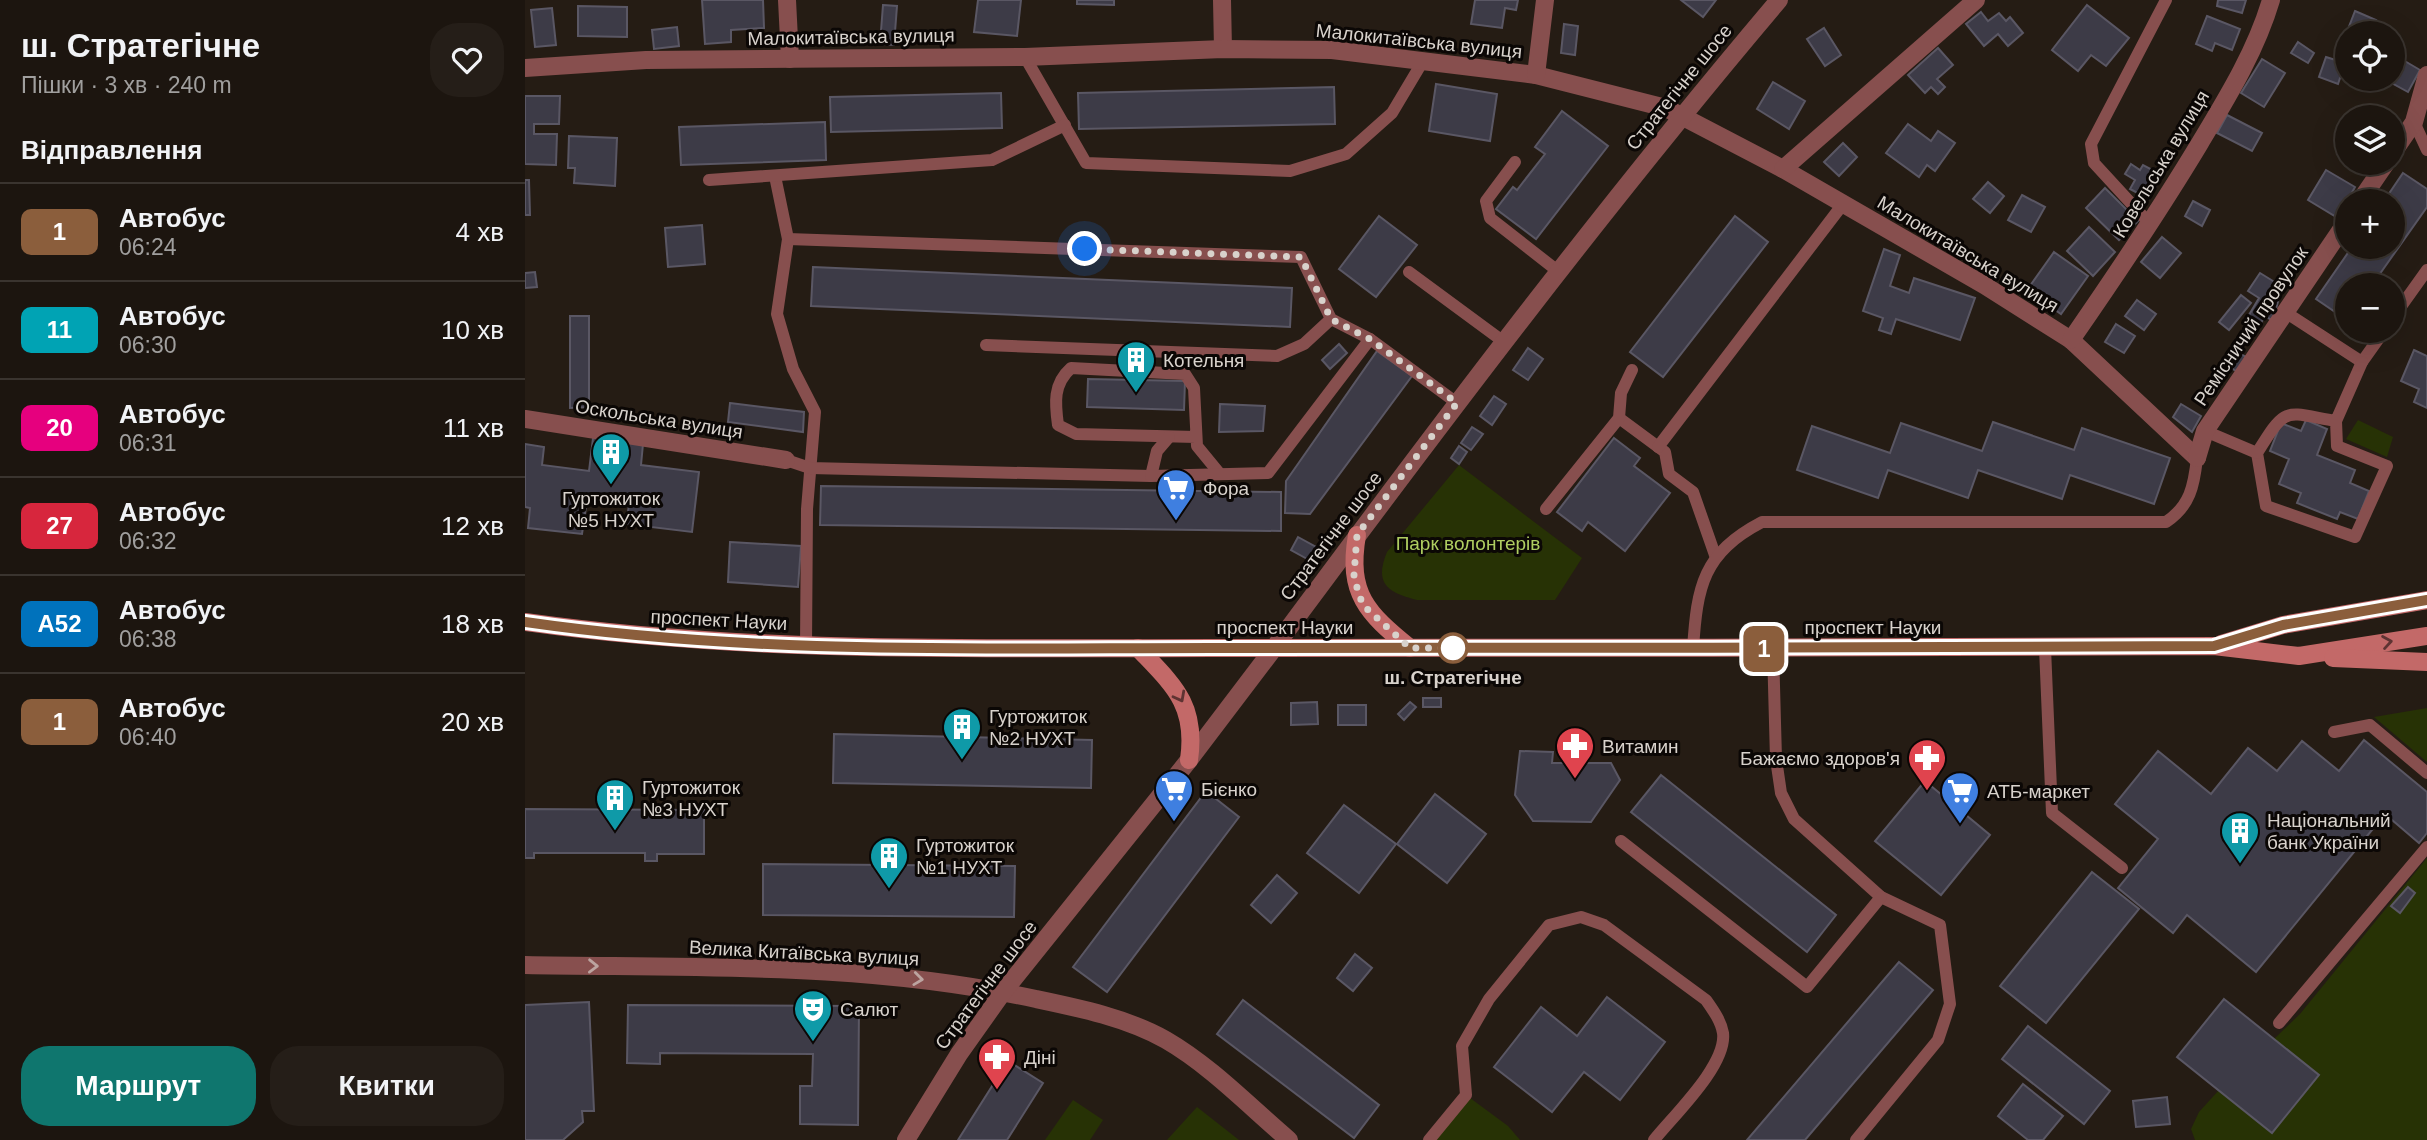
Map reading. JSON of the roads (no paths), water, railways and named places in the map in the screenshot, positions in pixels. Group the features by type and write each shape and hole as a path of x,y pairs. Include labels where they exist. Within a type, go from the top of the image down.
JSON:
{"main road":[{"path":"1357,535 1353,566 1359,596 1381,625 1410,648"},
{"name":"проспект Науки","path":"2214,646 2283,625 2427,600"},
{"name":"проспект Науки","path":"525,622 654,638 751,646 1693,649 2214,646 2299,656 2427,636"},
{"path":"1138,648 1183,698 1190,731 1189,760"},
{"path":"2299,656 2427,662"}],"street":[{"path":"787,0 790,59"},
{"path":"1222,0 1223,49"},
{"path":"1536,75 1545,0"},
{"name":"Стратегічне шосе","path":"906,1140 959,1054 1003,992 1189,760 1504,342 1681,116 1779,0"},
{"path":"1783,169 1976,0"},
{"name":"Ковельська вулиця","path":"2071,340 2151,225 2243,68 2271,0"},
{"name":"Малокитаївська вулиця","path":"525,68 646,60 1025,57 1223,49 1332,50 1536,75 1645,102 1681,116 1783,169 1984,285 2071,340 2197,458"},
{"path":"2405,135 2414,122 2427,75"},
{"name":"Ремісничий провулок","path":"2197,458 2205,431 2335,239"},
{"name":"Оскольська вулиця","path":"525,419 786,460"},
{"name":"Велика Китаївська вулиця","path":"525,965 758,969 884,975 1003,992 1103,1016 1166,1040 1289,1140"}],"lane":[{"path":"2151,225 2094,163 2091,144 2166,0"},
{"path":"1025,57 1086,163 1290,171 1346,154 1392,113 1423,61"},
{"path":"2414,122 2427,150"},
{"path":"709,180 992,160 1065,125"},
{"path":"1515,162 1486,201 1489,218 1559,272"},
{"path":"775,176 788,239 777,314 793,369 814,412 806,646"},
{"path":"1658,447 1843,204"},
{"path":"788,239 1301,257 1331,319 1370,339 1457,403"},
{"path":"2405,301 2427,270"},
{"path":"1409,272 1504,342"},
{"path":"2285,312 2362,362"},
{"path":"986,345 1277,356 1304,344 1331,319"},
{"path":"786,460 810,468 1151,476 1259,475 1273,469 1370,339"},
{"path":"2336,421 2293,413 2279,418 2257,453 2266,506 2355,537 2387,466 2337,446 2336,421 2362,362 2375,343"},
{"path":"1196,437 1076,434 1058,425 1054,400 1061,377 1071,368 1185,374 1194,388 1197,446 1220,474"},
{"path":"1546,509 1619,418 1621,393 1632,370"},
{"path":"1619,418 1665,453 1669,474 1693,492 1715,555"},
{"path":"2205,431 2257,453"},
{"path":"1151,476 1157,451 1169,437"},
{"path":"1693,649 1695,607 1715,555 1734,537 1762,522 2166,522 2183,511 2194,485 2197,458"},
{"path":"2045,648 2052,813 2122,868"},
{"path":"1773,649 1776,759 1781,793 1794,819 1881,897 1940,925 1950,1004 1938,1040 1856,1140"},
{"path":"2334,733 2369,725 2427,774"},
{"path":"1621,841 1807,987 1881,897"},
{"path":"2279,1023 2427,847"},
{"path":"1429,1140 1466,1096 1462,1046 1489,999 1549,925 1581,917 1604,925 1706,1000 1717,1015 1723,1034 1720,1058 1654,1140"}],"place":[{"name":"Котельня","path":"1136,394"},
{"name":"Гуртожиток №5 НУХТ","path":"611,486"},
{"name":"Фора","path":"1176,522"},
{"name":"ш. Стратегічне","path":"1453,648"},
{"name":"Гуртожиток №2 НУХТ","path":"962,761"},
{"name":"Витамин","path":"1575,780"},
{"name":"Бажаємо здоров'я","path":"1927,792"},
{"name":"Бієнко","path":"1174,823"},
{"name":"АТБ-маркет","path":"1960,825"},
{"name":"Гуртожиток №3 НУХТ","path":"615,832"},
{"name":"Національний банк України","path":"2240,865"},
{"name":"Гуртожиток №1 НУХТ","path":"889,890"},
{"name":"Салют","path":"813,1043"},
{"name":"Діні","path":"997,1091"}],"park label":[{"name":"Парк волонтерів","path":"1468,543"}]}
